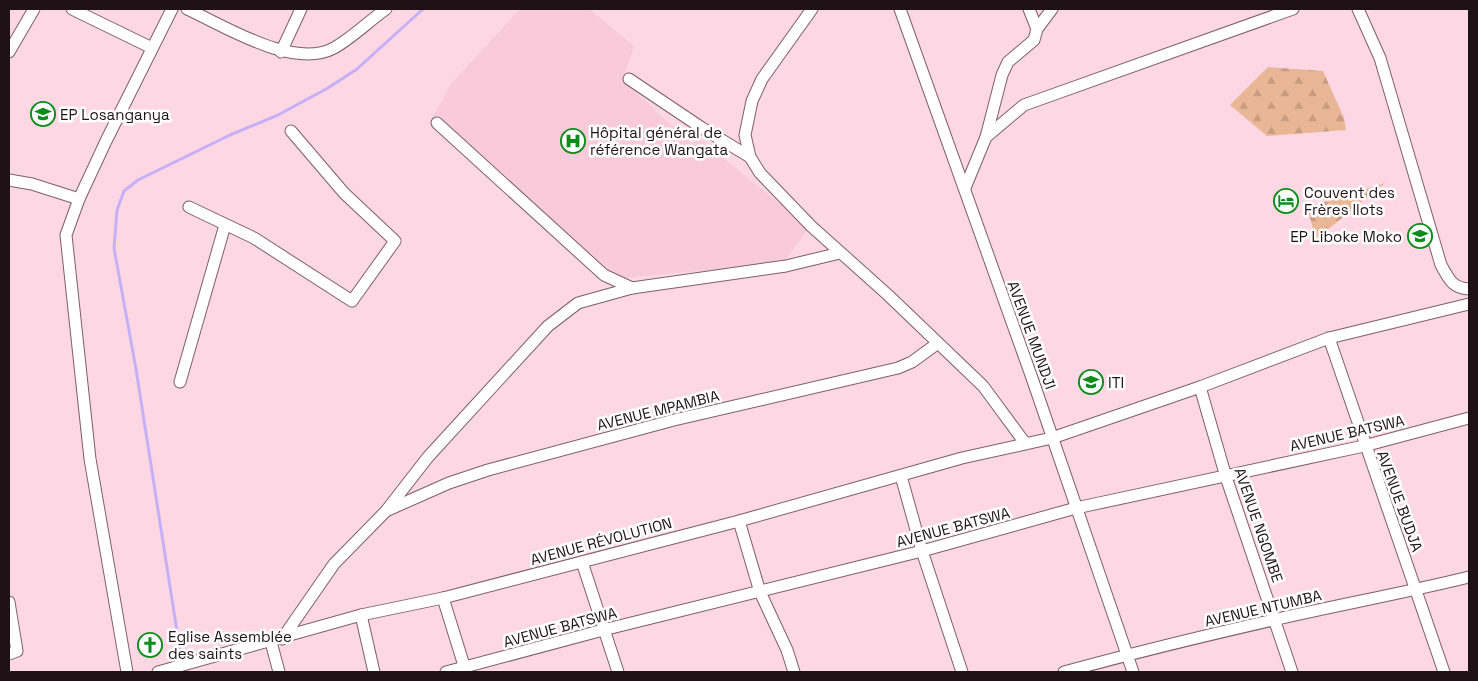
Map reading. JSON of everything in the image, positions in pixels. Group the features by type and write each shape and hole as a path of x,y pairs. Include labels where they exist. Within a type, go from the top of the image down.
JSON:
{"street":[{"path":"9,52 34,9"},
{"path":"72,9 152,48"},
{"path":"127,672 90,459 66,234 79,199 172,9"},
{"path":"187,9 281,52 309,54 334,48 386,9"},
{"path":"281,52 301,9"},
{"path":"812,9 762,79 752,101 745,135 750,157 760,173 840,253 983,386 1026,443"},
{"name":"AVENUE MUNDJI","path":"900,9 965,188 1133,672"},
{"path":"1029,9 1037,29"},
{"path":"965,188 986,137 1002,74 1008,62 1034,40 1037,29 1052,9"},
{"path":"986,137 1024,106 1293,9"},
{"path":"1358,9 1380,58 1441,265 1452,284 1459,288 1469,289"},
{"path":"628,79 750,157"},
{"path":"437,123 604,275 632,288"},
{"path":"189,207 254,238 350,302 395,241 344,193 291,131"},
{"path":"9,180 32,184 79,199"},
{"path":"180,382 226,224"},
{"path":"279,672 276,640 334,564 386,511 428,457 548,326 578,303 632,288 786,266 840,253"},
{"name":"AVENUE RÉVOLUTION","path":"158,672 361,615 443,598 739,522 962,458 1052,438 1200,387 1329,338 1469,304"},
{"name":"AVENUE BUDJA","path":"1329,338 1364,446 1444,672"},
{"name":"AVENUE MPAMBIA","path":"386,511 449,483 488,470 674,420 898,368 912,362 938,343"},
{"name":"AVENUE NGOMBE","path":"1200,387 1226,477 1292,672"},
{"name":"AVENUE BATSWA","path":"446,672 465,670 603,630 922,551 1076,508 1364,446 1469,418"},
{"path":"901,476 922,551 962,672"},
{"path":"739,522 760,592 787,650 794,672"},
{"path":"582,562 618,672"},
{"name":"AVENUE NTUMBA","path":"1064,672 1128,654 1275,619 1469,577"},
{"path":"443,598 465,670"},
{"path":"9,602 17,652 9,654"},
{"path":"361,615 374,672"}],"shaded area":[{"name":"Hôpital général de référence Wangata","path":"520,9 589,9 634,46 623,80 691,144 700,139 809,228 783,263 623,278 582,256 476,157 431,120 452,83"}],"green space":[{"path":"1268,67 1323,71 1344,118 1346,130 1267,136 1230,105"},
{"path":"1385,183 1316,239 1307,207"}],"waterway":[{"path":"181,657 136,369 114,248 117,210 124,191 138,180 230,135 278,115 328,88 357,69 423,9"}],"place":[{"name":"EP Losanganya","path":"43,114"},
{"name":"Hôpital général de référence Wangata","path":"573,141"},
{"name":"Couvent des Frères Ilots","path":"1286,201"},
{"name":"EP Liboke Moko","path":"1420,236"},
{"name":"ITI","path":"1091,382"},
{"name":"Eglise Assemblée des saints","path":"150,645"}]}
